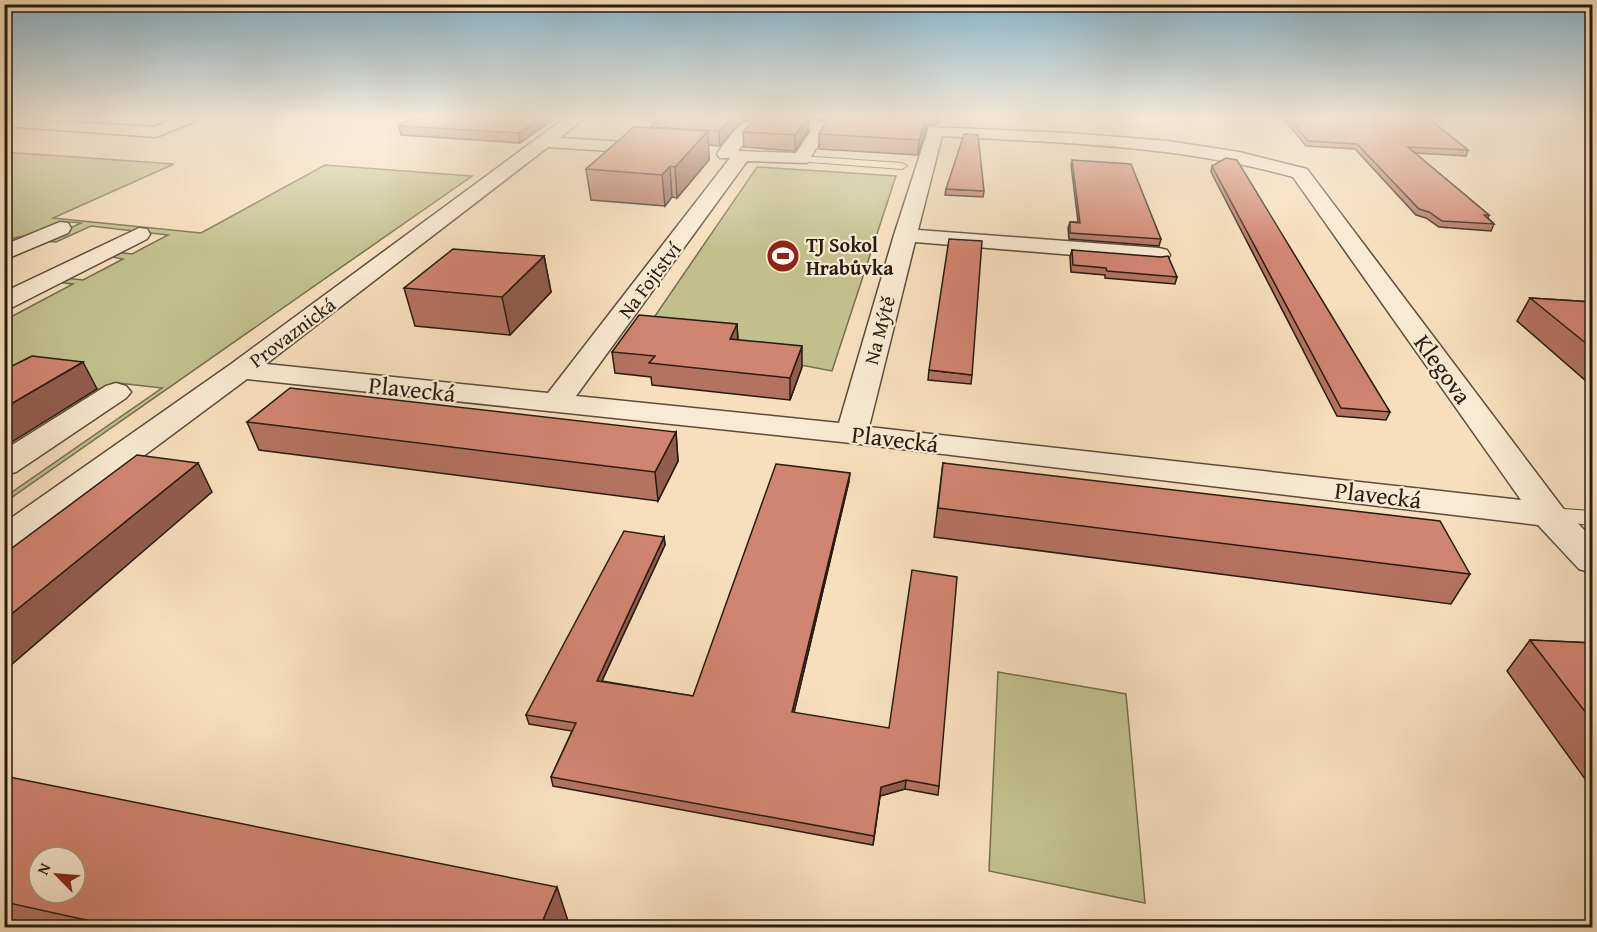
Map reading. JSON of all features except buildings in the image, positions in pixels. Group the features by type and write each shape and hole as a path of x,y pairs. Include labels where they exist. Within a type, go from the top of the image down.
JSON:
{"street":[{"name":"Provaznická","path":"4,541 241,370 518,161"},
{"name":"Na Fojtství","path":"555,404 719,161"},
{"name":"Na Mýtě","path":"850,434 926,161"},
{"name":"Na Mýtě","path":"1256,161 1300,173"},
{"name":"Klegova","path":"1300,173 1549,515 1593,560"},
{"path":"4,253 60,228"},
{"path":"4,302 139,234"},
{"path":"904,235 1159,255"},
{"name":"Plavecká","path":"241,370 850,434 1549,515"},
{"path":"4,465 116,392"}],"lane":[{"path":"837,161 902,166"},
{"path":"1549,515 1593,518"}],"shaded area":[{"path":"4,161 138,161 174,164 53,218 201,233 325,165 472,176 5,502 5,497 162,388 118,383 108,390 70,385 5,408 5,320 73,284 56,282 65,278 83,280 123,259 107,256 115,252 132,254 168,235 91,226 56,242 42,241 81,223 69,222 5,241"},
{"name":"TJ Sokol Hrabůvka","path":"757,167 896,176 832,371 642,335"},
{"path":"998,672 1126,694 1145,903 989,871"}],"place":[{"name":"TJ Sokol Hrabůvka","path":"783,256"}]}
